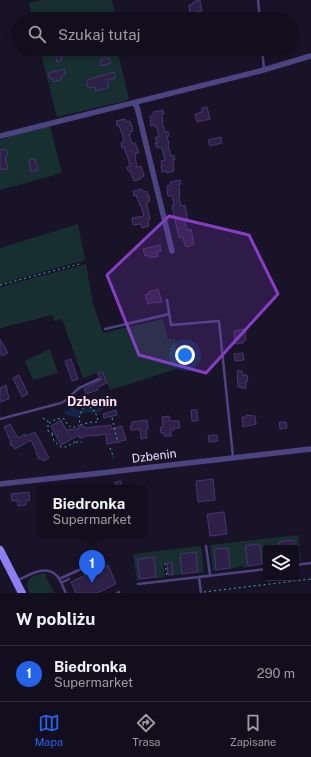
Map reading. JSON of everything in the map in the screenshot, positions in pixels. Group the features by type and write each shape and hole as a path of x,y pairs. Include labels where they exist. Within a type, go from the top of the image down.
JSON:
{"street":[{"path":"0,136 134,103 311,56"},
{"path":"134,103 137,108 172,251"},
{"name":"Dzbenin","path":"0,484 311,449"},
{"path":"0,550 22,593"}],"lane":[{"path":"258,0 259,12"},
{"path":"263,56 264,69"},
{"path":"167,300 171,325 219,321 233,458"},
{"path":"105,329 169,314"},
{"path":"0,419 61,403 79,388 99,379"},
{"path":"206,546 210,575"},
{"path":"59,579 99,561"},
{"path":"299,565 311,563"},
{"path":"138,584 263,569"},
{"path":"16,582 32,573 43,570 53,573 59,579 66,593"},
{"path":"199,576 201,593"},
{"path":"61,583 69,579"}],"path":[{"path":"0,285 79,264"},
{"path":"48,424 61,418 64,419 72,428 80,424 98,422 94,409 85,407 81,410 81,415 79,417 80,424"},
{"path":"43,418 48,421 48,431 53,434 54,442 61,448 75,442 82,442"},
{"path":"112,418 118,443"},
{"path":"110,448 114,458"},
{"path":"165,563 167,578"},
{"path":"201,593 311,579"}],"highlighted area":[{"path":"169,216 249,235 278,294 206,373 139,355 107,275"}],"green space":[{"path":"41,0 112,0 115,12 31,12 29,3"},
{"path":"42,56 119,56 129,99 57,117"},
{"path":"50,126 62,173 0,190 0,140 8,138 7,136"},
{"path":"78,224 85,260 0,284 0,248"},
{"path":"86,264 93,303 103,333 163,319 168,339 175,339 177,369 110,390 102,371 83,378 62,319 54,321 52,315 0,328 0,287"},
{"path":"50,349 58,373 33,380 25,361"},
{"path":"298,535 301,561 299,561 299,545 294,545 293,540 280,542 280,545 263,545 262,565 260,544 246,546 248,567 244,568 243,566 230,569 228,548 214,549 216,571 213,571 210,545"},
{"path":"201,546 204,572 198,573 196,552 180,554 182,575 173,575 172,562 163,563 165,577 156,578 153,557 138,559 140,580 137,581 133,554"},
{"path":"45,573 48,575 45,576 55,593 30,593 27,584 30,578"}],"water":[{"path":"98,403 101,403 104,407 96,413 84,413 77,418 65,414 64,412 73,407 80,411 89,408 95,410 98,409"}],"building":[{"path":"200,0 202,11 190,12 189,5 193,4 193,2"},
{"path":"56,56 61,56 62,60 57,62"},
{"path":"109,58 111,63 101,66 100,60"},
{"path":"64,69 65,74 61,77 61,80 54,82 53,79 49,78 49,73"},
{"path":"114,72 115,78 107,80 109,87 96,91 95,87 89,88 87,86 87,80"},
{"path":"207,107 210,119 197,122 195,114 202,112 202,108"},
{"path":"163,110 164,114 162,115 162,122 165,132 168,132 169,136 167,137 171,156 174,155 175,160 173,160 174,171 166,173 166,171 162,172 161,166 161,161 165,160 162,149 160,147 157,148 155,143 157,143 155,137 159,137 157,128 155,125 151,126 150,121 150,116 154,115 153,112"},
{"path":"125,119 126,122 130,121 131,126 132,125 133,131 129,134 132,143 135,143 139,153 135,153 137,167 141,166 144,176 141,177 141,179 134,181 130,171 128,171 127,167 130,166 124,147 122,148 121,143 124,142 122,132 119,125 117,126 116,121"},
{"path":"221,137 222,143 210,146 208,140"},
{"path":"6,149 8,155 5,156 8,169 0,169 0,150"},
{"path":"35,159 38,170 31,172 29,160"},
{"path":"180,180 181,184 179,185 179,197 181,206 185,205 188,220 185,222 187,230 191,229 194,244 187,247 185,246 183,237 179,238 172,206 174,205 172,196 168,196 167,191 167,186 171,185 170,182"},
{"path":"142,189 143,192 147,191 148,196 149,195 150,201 147,202 147,204 150,219 148,220 149,226 142,228 141,224 133,225 132,218 144,216 141,206 136,195 134,196 133,191"},
{"path":"160,245 161,251 157,252 158,256 149,258 149,255 145,256 143,249"},
{"path":"158,289 162,302 148,304 145,295 149,294 148,292"},
{"path":"245,329 246,339 243,343 235,344 234,331"},
{"path":"0,339 8,353 2,356 0,353"},
{"path":"243,353 244,360 235,361 234,354"},
{"path":"71,359 78,379 72,381 65,361"},
{"path":"102,371 107,383 98,387 98,390 86,394 84,389 101,380 97,373"},
{"path":"237,371 242,371 243,375 247,375 248,381 246,381 246,388 238,387"},
{"path":"19,375 28,394 22,397 13,378"},
{"path":"6,385 9,399 0,402 0,388"},
{"path":"116,410 117,415 104,418 103,414"},
{"path":"191,410 197,410 198,421 192,421"},
{"path":"246,415 255,416 256,424 243,427 242,417 246,417"},
{"path":"169,416 170,421 179,421 180,428 174,428 174,430 171,430 171,436 164,436 164,433 161,433 160,427 163,427 162,417"},
{"path":"61,420 66,430 78,429 78,427 84,426 85,428 111,425 111,429 122,426 126,440 107,444 106,434 93,436 88,435 79,438 79,435 61,445 51,426"},
{"path":"147,420 147,438 141,439 140,429 131,430 130,426 132,426 132,422"},
{"path":"279,422 286,422 287,428 280,429"},
{"path":"10,424 18,438 25,434 26,436 35,432 49,458 44,461 39,459 31,440 15,449 10,445 11,442 4,427"},
{"path":"217,435 218,441 209,442 208,436"},
{"path":"213,479 215,500 198,502 196,481"},
{"path":"121,481 122,485 116,485 115,482"},
{"path":"29,492 30,500 26,501 26,505 18,506 17,500 12,501 11,494"},
{"path":"224,512 227,534 210,536 207,514"},
{"path":"294,540 295,545 280,545 279,542"},
{"path":"260,544 262,564 248,566 245,546"},
{"path":"228,548 230,568 216,570 214,549"},
{"path":"196,552 198,572 182,574 180,554"},
{"path":"154,557 156,577 140,579 137,559"},
{"path":"172,562 173,575 168,575 167,563"},
{"path":"101,563 104,567 108,565 116,584 97,593 76,593 71,582 89,573 87,569"}],"place":[{"name":"Biedronka","path":"92,583"}],"district":[{"name":"Dzbenin","path":"92,401"}]}
